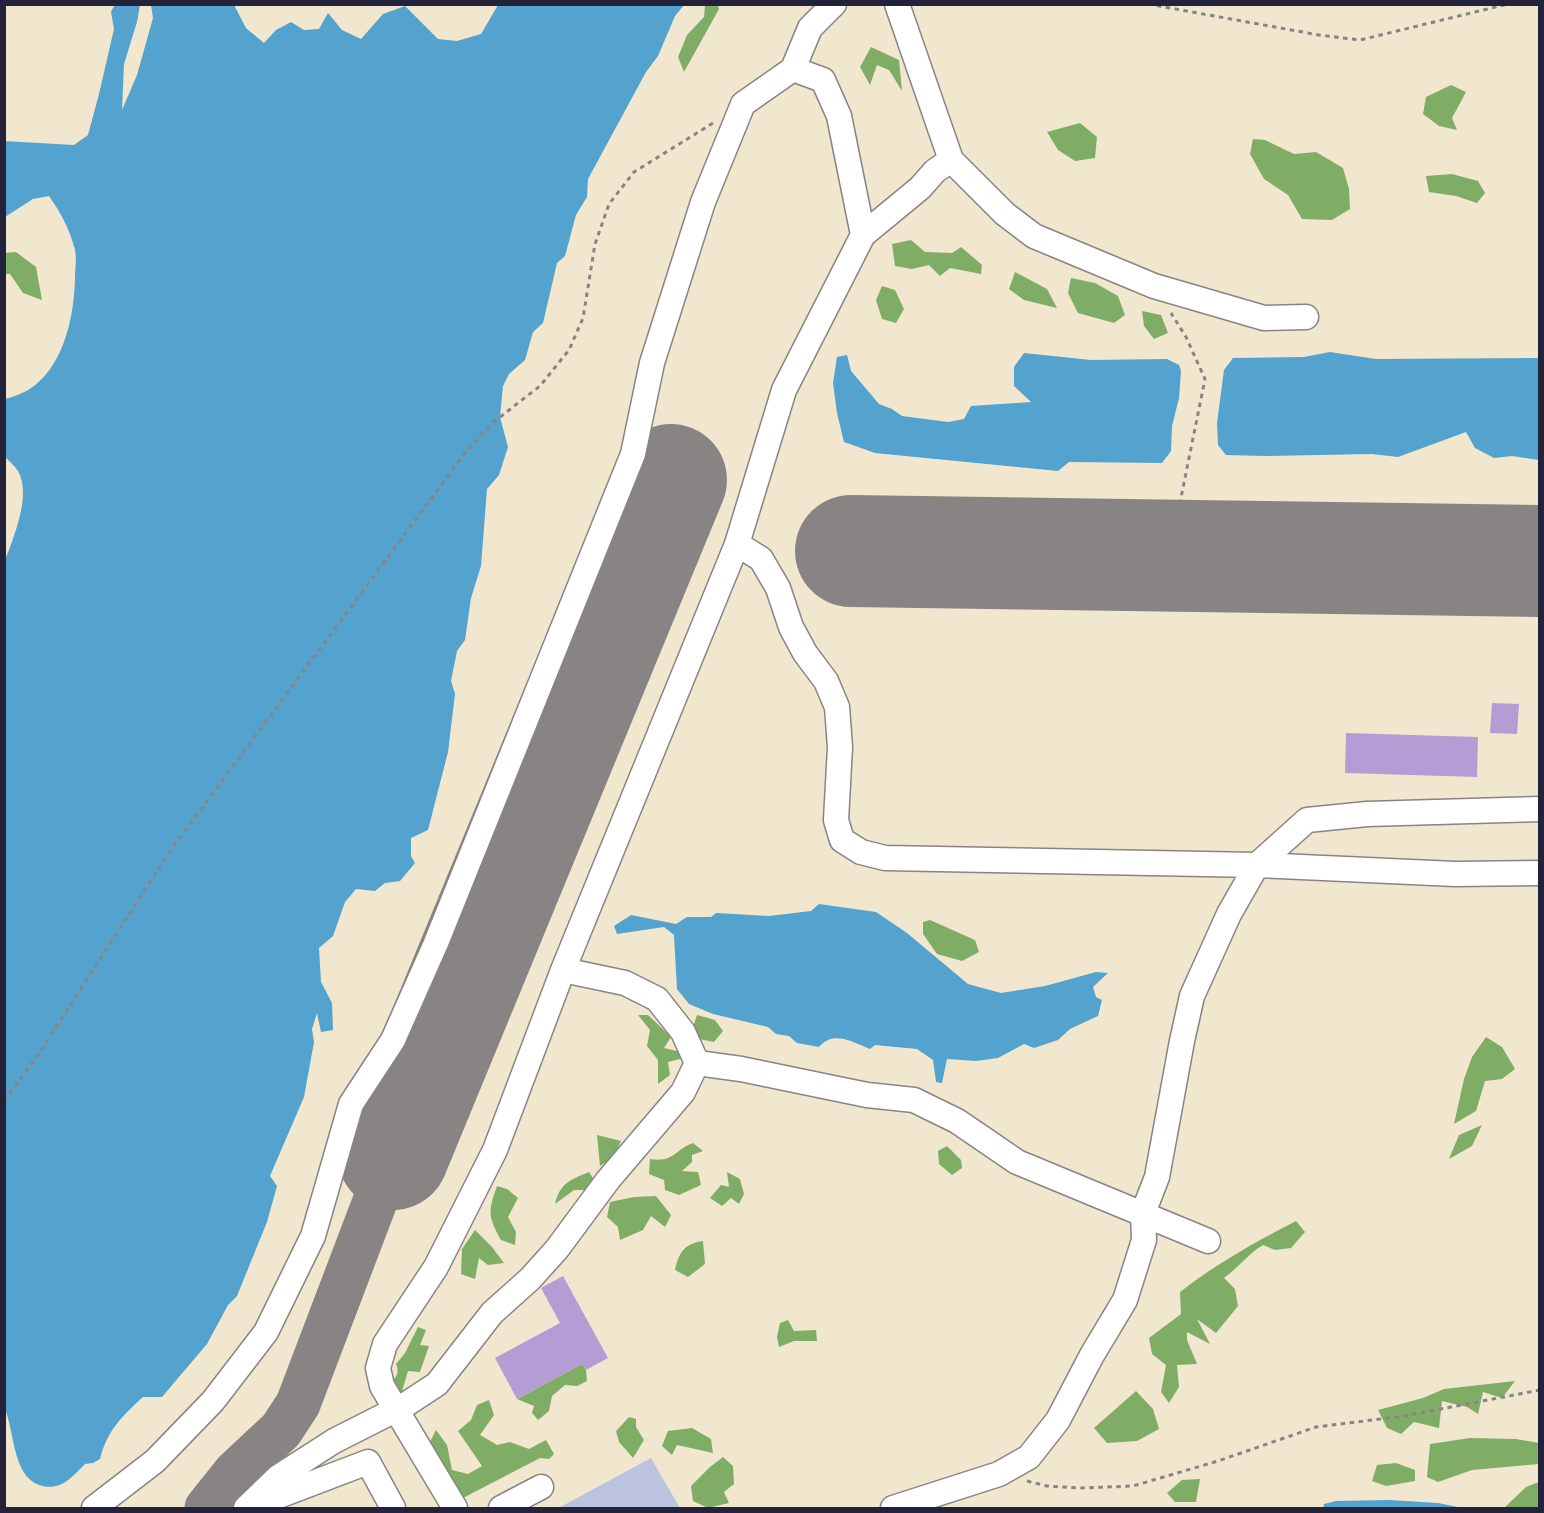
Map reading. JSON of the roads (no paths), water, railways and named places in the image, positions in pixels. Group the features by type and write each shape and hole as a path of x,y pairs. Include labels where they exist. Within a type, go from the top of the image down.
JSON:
{"lane":[{"path":"94,1509 155,1461 213,1401 266,1332 313,1236 351,1104 393,1040 436,943 633,454 652,363 703,202 743,104 793,69 810,28 834,4"},
{"path":"897,4 951,160 1005,214 1034,236 1154,286 1264,318 1306,317"},
{"path":"793,69 824,80 839,116 863,236"},
{"path":"455,1509 381,1386 378,1368 385,1344 436,1267 495,1150 563,970 737,544 784,390 863,236 920,188 935,171 951,160"},
{"path":"737,544 761,559 778,588 791,627 805,653 826,681 837,707 840,747 836,820 842,840 861,852 885,858 1257,865 1455,874 1539,873"},
{"path":"892,1509 999,1474 1029,1457 1058,1420 1092,1355 1125,1300 1144,1240 1143,1213 1157,1177 1192,996 1229,914 1257,865 1307,820 1367,814 1539,808"},
{"path":"247,1509 278,1477 334,1442 396,1410 437,1384 492,1313 530,1279 557,1249 608,1180 684,1092 697,1063 683,1032 657,999 625,983 563,970"},
{"path":"697,1063 741,1069 867,1095 914,1100 957,1121 1017,1162 1208,1241"},
{"path":"247,1509 368,1461 393,1509"},
{"path":"501,1509 541,1487"}],"water":[{"path":"115,4 140,5 124,64 122,110 137,75 153,18 151,5 234,5 246,28 264,43 276,30 291,22 304,30 319,29 328,13 342,30 361,39 383,14 405,6 438,39 457,41 481,34 498,5 684,5 675,16 658,56 646,72 588,179 587,197 576,215 565,256 557,263 543,323 533,332 525,360 509,374 503,386 500,417 508,447 499,475 487,489 481,566 471,598 465,640 457,651 451,681 455,694 448,752 428,830 411,838 411,856 415,863 400,881 385,883 375,891 356,889 345,902 333,936 319,948 321,982 332,1003 333,1030 321,1032 317,1013 312,1029 314,1042 304,1097 270,1176 277,1186 267,1222 237,1296 228,1305 207,1344 162,1397 143,1397 116,1425 100,1459 85,1464 65,1482 46,1487 30,1480 24,1472 19,1462 4,1407 4,563 20,517 23,492 18,471 5,457 4,399 23,393 38,382 50,369 60,352 71,315 76,257 68,229 49,196 33,199 5,217 4,141 74,145 88,135 114,29 111,12"},
{"path":"1330,352 1376,359 1539,358 1539,460 1512,456 1494,458 1475,448 1466,432 1398,457 1372,454 1226,455 1218,445 1217,423 1224,370 1233,358 1304,357"},
{"path":"1024,353 1091,360 1167,359 1179,365 1181,371 1179,398 1172,426 1171,451 1162,463 1069,462 1058,471 875,453 844,442 833,383 837,357 847,355 851,371 879,404 902,416 948,422 964,419 971,406 1031,402 1014,386 1014,367"},
{"path":"819,904 876,912 907,933 968,984 1001,993 1045,986 1096,972 1108,973 1093,987 1096,997 1102,1000 1098,1016 1070,1029 1058,1040 1034,1048 1024,1044 998,1058 976,1061 947,1059 942,1083 936,1082 933,1060 917,1049 875,1045 870,1049 837,1038 830,1039 819,1047 797,1043 789,1036 776,1034 768,1027 713,1014 689,1004 677,989 674,935 664,927 617,934 614,926 631,915 676,924 687,917 711,917 716,913 769,916 811,911"},
{"path":"1390,1500 1438,1503 1463,1508 1323,1508 1324,1504 1336,1501"}]}
